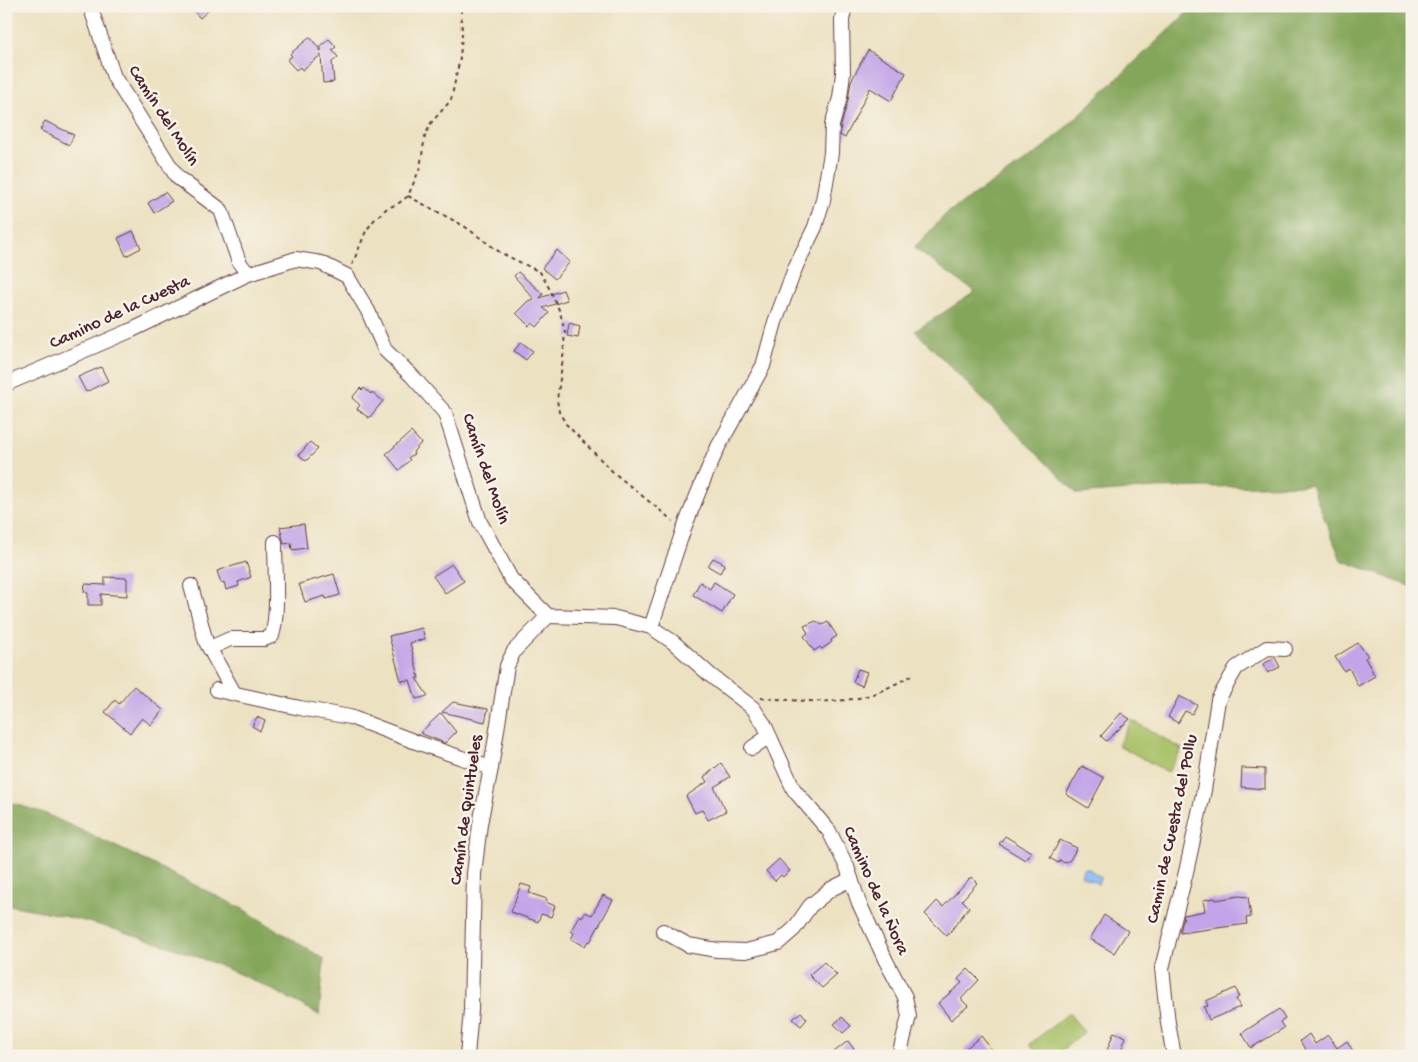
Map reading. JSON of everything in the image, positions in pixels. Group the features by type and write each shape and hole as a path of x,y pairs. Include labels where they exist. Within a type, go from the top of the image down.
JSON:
{"street":[{"name":"Camín del Molín","path":"90,6 114,77 177,177 221,210 238,262 248,274"},
{"path":"548,616 616,618 651,627 684,528 718,447 763,366 775,322 815,227 830,153 832,126 840,98 843,73 842,20 844,6"},
{"path":"248,274 296,260 320,264 347,276"},
{"name":"Camino de la Cuesta","path":"6,384 132,330 248,274"},
{"name":"Camín del Molín","path":"347,276 368,311 385,350 412,376 445,413 480,522 511,578 548,616"},
{"path":"210,648 230,640 264,639 272,636 275,628 274,542"},
{"path":"191,586 206,642 234,694"},
{"name":"Camín de Quintueles","path":"467,1056 471,1010 474,874 480,824 492,768 507,666 514,651 548,616"},
{"name":"Camino de la Ñora","path":"651,627 673,642 710,675 753,708 769,736 794,790 830,831 847,867 859,903 904,997 909,1016 899,1056"},
{"name":"Camin de Cuesta del Pollu","path":"1174,1056 1162,968 1204,790 1218,700 1236,668 1267,648 1285,649"},
{"path":"217,690 350,717 492,768"},
{"path":"752,748 769,736"},
{"path":"663,931 688,945 717,950 746,951 778,943 794,929 810,906 831,889 851,879"}],"path":[{"path":"347,276 366,231 374,220 386,209 408,196 420,168 425,136 431,123 451,100 460,58 462,34 461,6"},
{"path":"408,196 464,226 501,253 540,272 560,312 565,332 557,400 558,412 566,424 613,472 651,505 684,528"},
{"path":"747,703 762,698 823,701 849,699 872,694 915,674"}],"green space":[{"path":"1194,6 1412,6 1412,587 1341,560 1311,485 1154,488 1077,494 915,331 975,292 914,248 946,214 1044,148"},
{"path":"1132,720 1182,749 1168,772 1118,745"},
{"path":"6,801 44,813 243,909 324,959 319,1015 265,986 180,950 92,923 6,905"},
{"path":"1069,1013 1084,1032 1055,1056 1040,1056 1030,1044"}],"water":[{"path":"1087,868 1101,877 1098,884 1081,875 1083,869"}],"building":[{"path":"189,6 213,6 200,18"},
{"path":"310,37 321,51 321,46 329,39 336,47 332,50 338,57 332,62 334,82 323,83 321,55 302,70 300,67 296,70 287,60 292,56 290,54"},
{"path":"868,50 906,73 891,101 870,88 845,138 840,135 851,81"},
{"path":"45,121 74,135 69,145 40,130"},
{"path":"165,192 172,201 154,213 148,203"},
{"path":"133,231 141,248 126,256 118,238"},
{"path":"557,250 570,262 555,279 542,268"},
{"path":"518,272 543,294 540,298 563,290 567,300 543,308 549,313 537,327 532,323 529,326 516,313 528,301 534,299 514,276"},
{"path":"569,323 580,326 578,338 567,336"},
{"path":"521,342 533,351 526,360 514,351"},
{"path":"101,367 108,381 86,392 78,377"},
{"path":"360,388 362,390 364,388 371,394 372,392 383,401 369,418 357,409 360,405 352,398"},
{"path":"411,432 421,443 413,452 414,454 408,458 410,460 399,470 386,454"},
{"path":"310,442 318,449 306,461 299,455"},
{"path":"304,524 307,548 292,550 291,543 284,544 280,527"},
{"path":"713,558 725,564 720,573 708,566"},
{"path":"246,562 251,577 238,582 239,586 226,590 224,582 221,583 217,571"},
{"path":"452,564 464,581 445,593 433,576"},
{"path":"334,574 340,595 326,599 325,596 305,602 299,584"},
{"path":"105,577 127,578 127,596 101,594 101,605 88,605 88,593 84,592 85,584 105,585"},
{"path":"700,582 710,589 714,582 733,594 722,613 693,595"},
{"path":"816,621 822,625 828,622 837,636 822,649 820,647 814,651 804,636 808,633 804,626"},
{"path":"422,628 425,639 410,643 419,678 416,678 428,696 416,699 410,680 401,681 389,636"},
{"path":"1358,643 1368,656 1365,658 1375,676 1358,686 1349,668 1344,671 1335,657"},
{"path":"1275,658 1280,667 1268,673 1263,664"},
{"path":"858,669 867,672 862,686 853,682"},
{"path":"134,686 163,710 151,725 142,718 130,733 105,712 115,700 119,704"},
{"path":"1179,696 1197,705 1192,714 1185,711 1178,723 1168,717"},
{"path":"453,702 488,709 485,722 442,712"},
{"path":"441,713 456,732 445,743 420,733"},
{"path":"1121,713 1130,719 1106,741 1101,736"},
{"path":"257,717 265,721 260,731 252,726"},
{"path":"721,763 730,777 714,787 726,811 708,820 702,810 695,813 686,796 707,782 704,777"},
{"path":"1082,766 1104,778 1088,808 1066,794"},
{"path":"1242,768 1265,769 1265,789 1241,787"},
{"path":"1005,836 1031,852 1025,860 999,844"},
{"path":"1060,840 1077,848 1070,860 1064,863 1060,860 1058,863 1050,858"},
{"path":"779,859 790,871 783,877 781,875 775,881 766,871"},
{"path":"971,877 977,883 962,900 969,907 947,936 925,914 937,901 943,907"},
{"path":"521,884 531,887 529,893 547,899 546,902 555,906 551,917 541,914 538,922 511,912"},
{"path":"603,895 613,900 590,942 588,941 585,946 571,939 574,933 571,931 579,915 582,917 585,912 592,915"},
{"path":"1239,896 1248,897 1251,917 1246,918 1247,924 1180,933 1184,915 1205,911 1203,900"},
{"path":"1104,915 1128,931 1114,953 1090,939"},
{"path":"824,962 837,975 822,988 809,975"},
{"path":"968,969 979,980 961,999 968,1006 951,1020 938,1003 962,983 958,979"},
{"path":"1236,988 1239,997 1236,999 1240,1007 1209,1020 1204,1007 1208,1006 1206,1001"},
{"path":"1279,1009 1285,1019 1280,1022 1284,1028 1251,1048 1242,1033"},
{"path":"801,1012 807,1019 801,1026 793,1019"},
{"path":"842,1017 851,1026 843,1033 834,1024"},
{"path":"1114,1032 1126,1037 1119,1056 1105,1056"},
{"path":"1309,1034 1315,1044 1328,1035 1337,1048 1347,1041 1356,1056 1309,1056 1300,1041"},
{"path":"981,1036 997,1056 969,1056 964,1050"},
{"path":"848,1041 859,1056 829,1056"}]}
